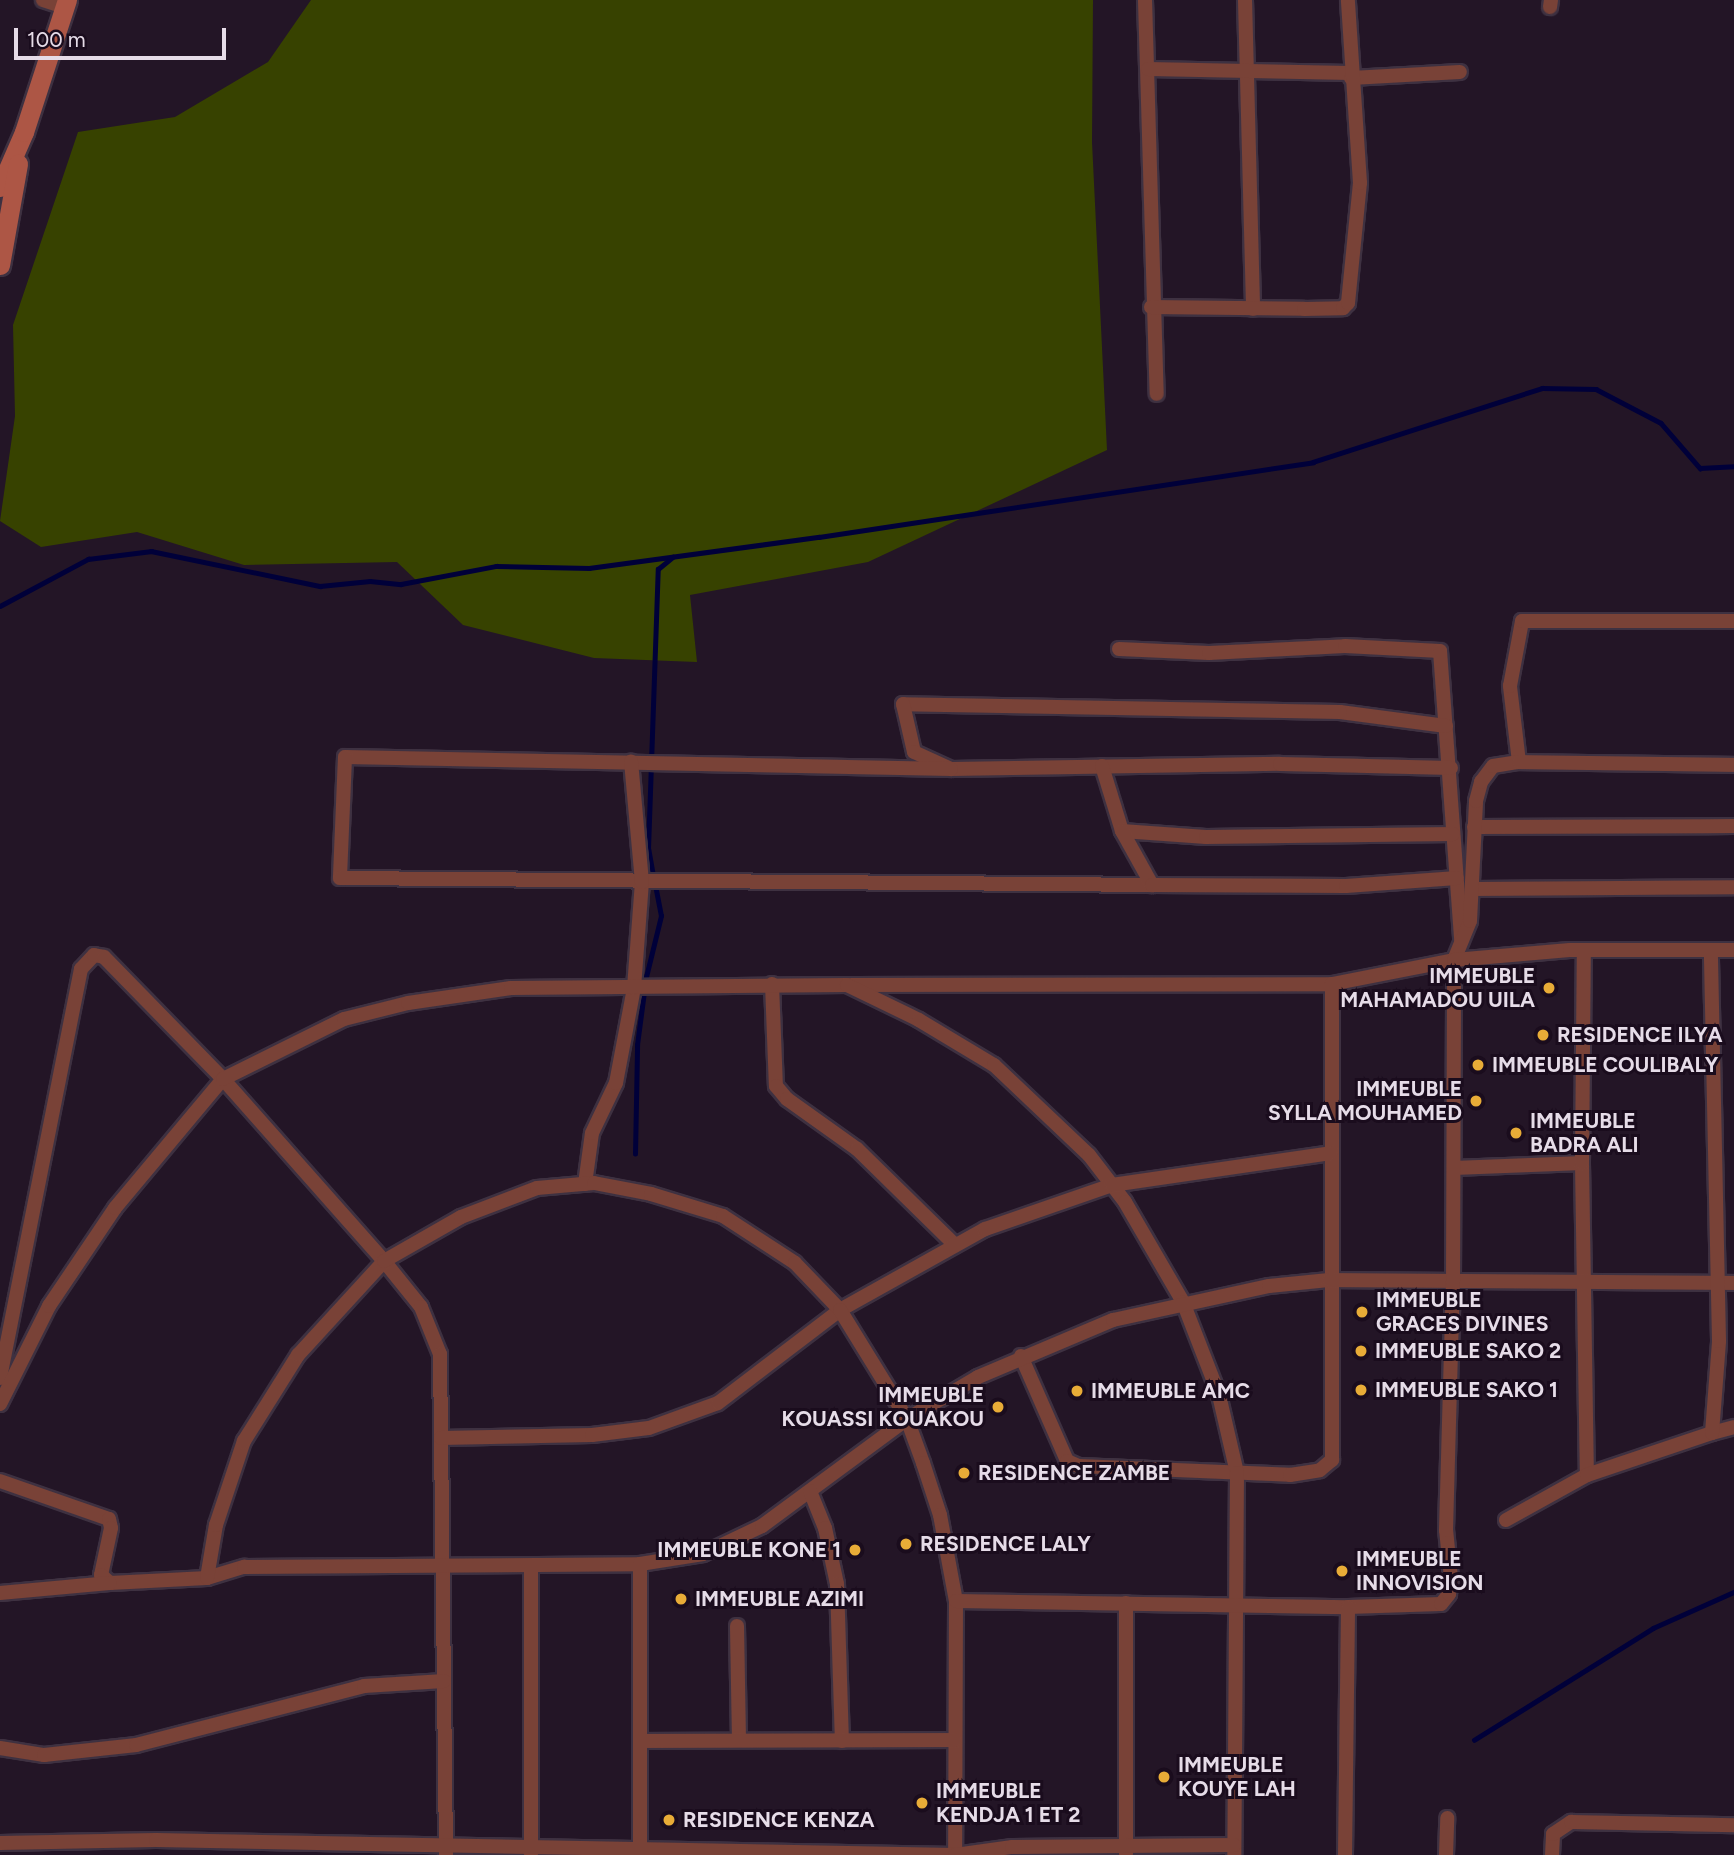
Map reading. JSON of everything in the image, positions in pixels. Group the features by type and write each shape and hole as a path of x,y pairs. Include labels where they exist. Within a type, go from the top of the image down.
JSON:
{"main road":[{"path":"0,187 24,132 66,3"},
{"path":"0,265 24,132"}],"street":[{"path":"43,0 66,3"},
{"path":"1145,0 1151,307 1157,394"},
{"path":"1245,0 1253,309"},
{"path":"1151,307 1343,308 1352,295 1360,183 1348,0"},
{"path":"1148,69 1351,75 1460,72"},
{"path":"1519,762 1510,687 1522,621 1734,621"},
{"path":"1119,649 1209,653 1345,646 1440,651 1451,768 1461,942"},
{"path":"951,769 914,752 903,704 1340,712 1446,726"},
{"path":"1451,768 1280,764 951,769 345,757 340,878 642,882 887,880 1346,886 1457,878"},
{"path":"585,1184 592,1133 616,1083 634,988 642,882 631,761"},
{"path":"956,1601 1348,1607 1441,1604 1450,1594 1446,1530 1453,1282 1454,960 1471,921 1480,782 1493,766 1519,762 1734,765"},
{"path":"1102,766 1122,831 1152,885"},
{"path":"1475,827 1734,826"},
{"path":"1122,831 1206,837 1453,834"},
{"path":"1472,890 1734,887"},
{"path":"1584,950 1582,1163 1587,1475"},
{"path":"0,1404 48,1306 115,1208 223,1079 344,1019 408,1003 511,988 772,984 1332,984 1454,960 1584,950 1734,950"},
{"path":"1711,950 1717,1284 1717,1402 1712,1433"},
{"path":"0,1378 81,969 94,956 113,961 223,1079 384,1261 421,1307 440,1354 446,1851"},
{"path":"772,984 776,1086 787,1099 858,1149 955,1245"},
{"path":"1021,1356 1067,1461 1104,1469 1312,1473 1332,1460 1329,1280 1332,984"},
{"path":"0,1843 446,1851 955,1855 1012,1847 1234,1850 1237,1473 1219,1395 1183,1302 1165,1265 1089,1155 994,1066 919,1020 847,985"},
{"path":"441,1438 592,1435 649,1428 718,1403 840,1310 955,1245 1008,1220 1112,1185 1331,1153"},
{"path":"1454,1168 1582,1163"},
{"path":"207,1578 216,1525 244,1441 298,1355 384,1261 461,1217 537,1188 585,1184 651,1194 723,1216 795,1263 840,1310 907,1419 940,1515 956,1601 955,1855"},
{"path":"0,1593 50,1585 207,1578 244,1567 442,1569 640,1564 703,1554 762,1526 907,1419 1021,1356 1113,1320 1183,1302 1329,1280 1734,1283"},
{"path":"1506,1520 1587,1475 1734,1427"},
{"path":"0,1481 108,1519 111,1528 101,1575 110,1583"},
{"path":"810,1490 825,1528 837,1584 842,1741"},
{"path":"640,1564 640,1851"},
{"path":"531,1567 531,1851"},
{"path":"1126,1603 1126,1850"},
{"path":"1345,1855 1348,1607"},
{"path":"737,1626 738,1739"},
{"path":"0,1748 44,1755 136,1745 364,1686 444,1681"},
{"path":"640,1741 955,1740"},
{"path":"1446,1855 1447,1818"},
{"path":"1552,1855 1553,1834 1572,1822 1734,1825"}],"green space":[{"path":"311,0 1093,0 1092,142 1107,450 868,562 690,595 697,662 594,658 463,625 397,562 244,565 137,532 41,547 0,521 15,416 13,325 78,132 175,117 268,62"}],"waterway":[{"path":"0,606 88,559 151,551 320,586 370,581 401,584 496,566 589,568 819,537 1313,462 1542,388 1596,389 1661,423 1700,468 1734,466"},
{"path":"653,876 648,849 658,569 673,557"},
{"path":"635,1154 637,1045 646,977 661,916 655,885"},
{"path":"1474,1740 1653,1628 1734,1592"}],"place":[{"name":"IMMEUBLE MAHAMADOU UILA","path":"1549,988"},
{"name":"RESIDENCE ILYA","path":"1543,1035"},
{"name":"IMMEUBLE COULIBALY","path":"1478,1065"},
{"name":"IMMEUBLE SYLLA MOUHAMED","path":"1476,1101"},
{"name":"IMMEUBLE BADRA ALI","path":"1516,1133"},
{"name":"IMMEUBLE GRACES DIVINES","path":"1362,1312"},
{"name":"IMMEUBLE SAKO 2","path":"1361,1351"},
{"name":"IMMEUBLE SAKO 1","path":"1361,1390"},
{"name":"IMMEUBLE AMC","path":"1077,1391"},
{"name":"IMMEUBLE KOUASSI KOUAKOU","path":"998,1407"},
{"name":"RESIDENCE ZAMBE","path":"964,1473"},
{"name":"RESIDENCE LALY","path":"906,1544"},
{"name":"IMMEUBLE KONE 1","path":"855,1550"},
{"name":"IMMEUBLE INNOVISION","path":"1342,1571"},
{"name":"IMMEUBLE AZIMI","path":"681,1599"},
{"name":"IMMEUBLE KOUYE LAH","path":"1164,1777"},
{"name":"IMMEUBLE KENDJA 1 ET 2","path":"922,1803"},
{"name":"RESIDENCE KENZA","path":"669,1820"}]}
